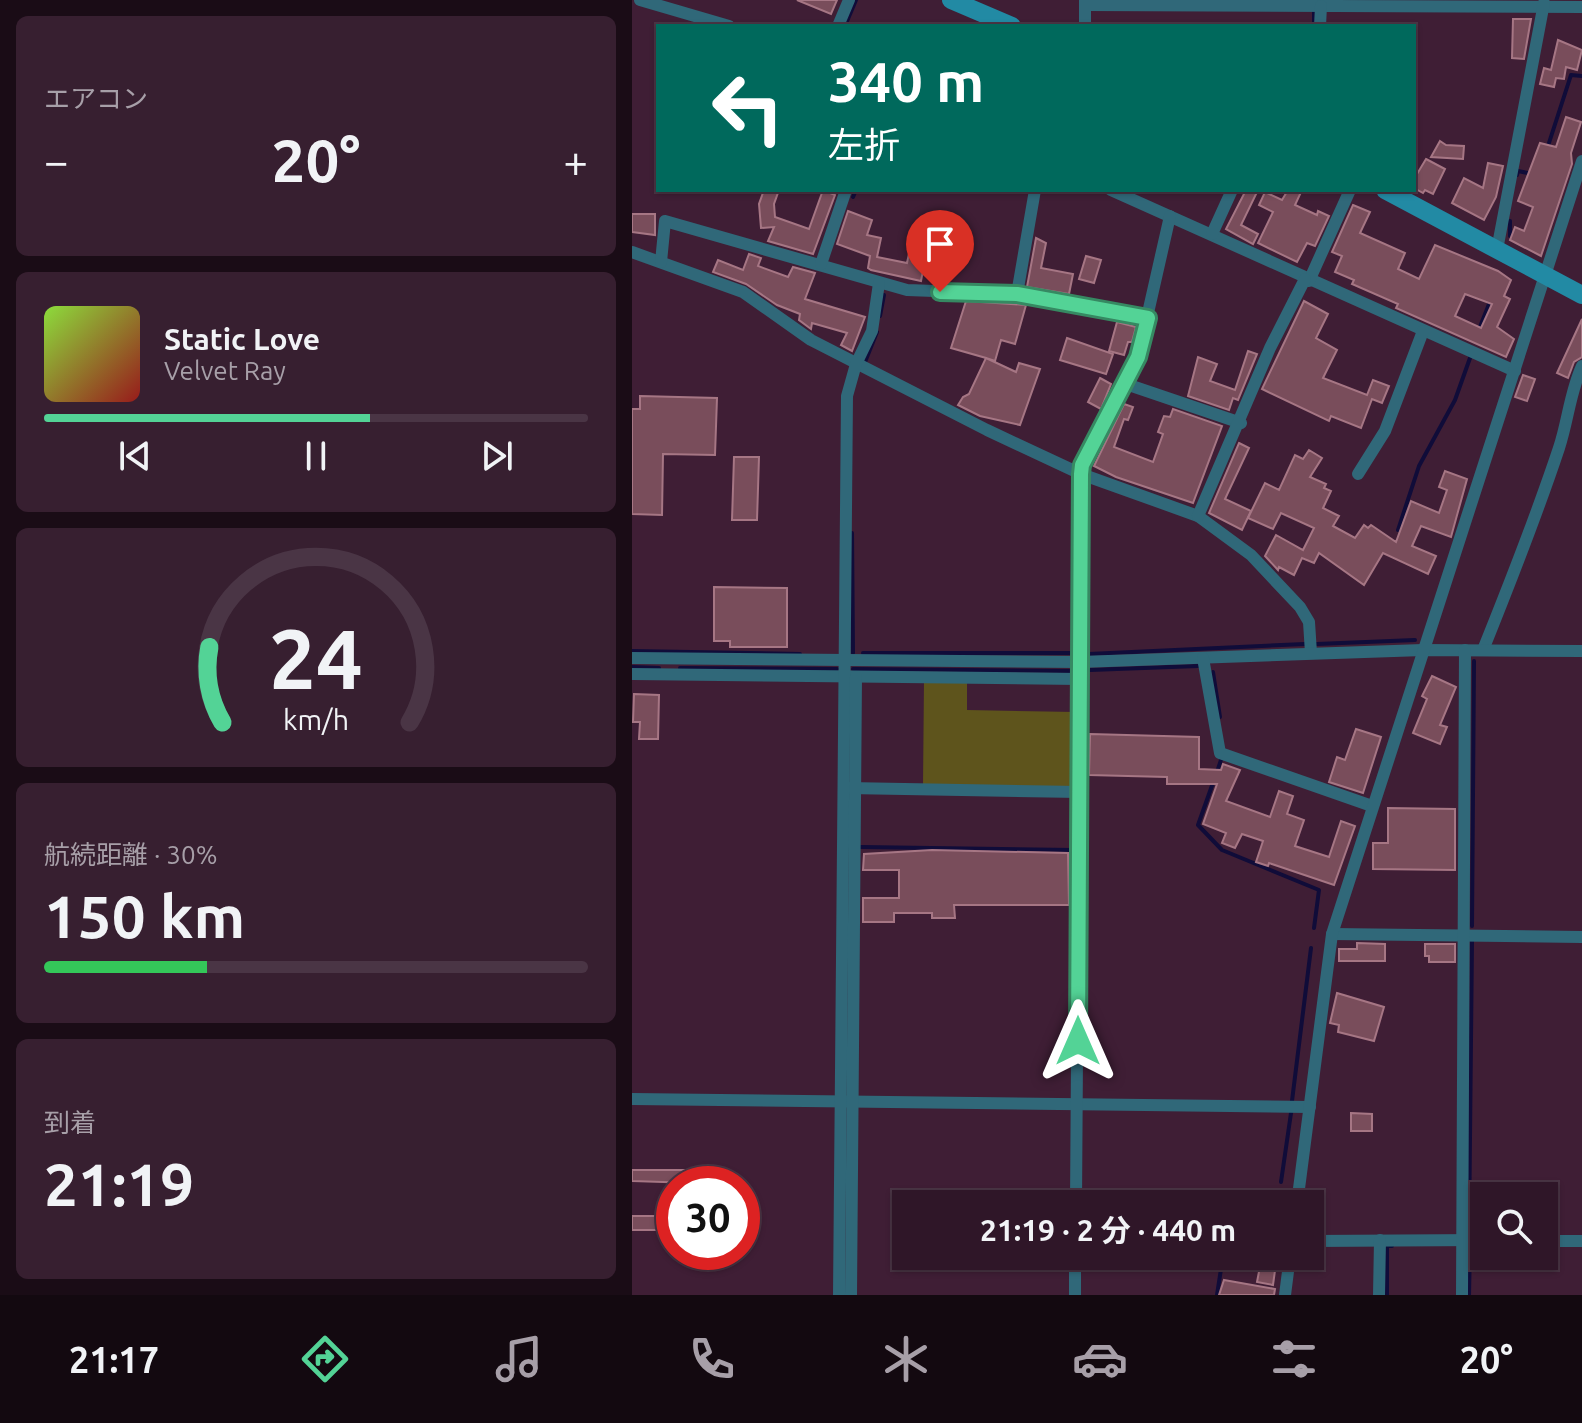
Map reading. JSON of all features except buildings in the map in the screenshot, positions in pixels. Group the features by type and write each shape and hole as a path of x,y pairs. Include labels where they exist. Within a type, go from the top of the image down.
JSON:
{"main road":[{"path":"951,0 1007,24"},
{"path":"1389,192 1582,295"}],"street":[{"path":"640,0 721,24"},
{"path":"839,24 849,0"},
{"path":"1085,24 1085,2 1321,6 1544,4 1582,7"},
{"path":"1497,250 1544,4"},
{"path":"1320,24 1321,6"},
{"path":"1299,1190 1332,934 1582,161"},
{"path":"821,264 845,192"},
{"path":"1017,294 1035,192"},
{"path":"1116,192 1515,371"},
{"path":"1212,234 1231,192"},
{"path":"1198,516 1241,423 1270,348 1349,192"},
{"path":"1076,1190 1081,474 1082,465 1138,357 1170,216"},
{"path":"661,262 665,221 907,290 1017,294 1148,318"},
{"path":"632,252 743,292 811,340 1081,474 1198,516 1251,555 1306,615 1311,653"},
{"path":"839,1295 846,1101 850,788 850,676 845,660 847,396 856,364 872,331 879,283"},
{"path":"1358,474 1385,431 1423,331"},
{"path":"1483,650 1527,543 1568,419 1573,385 1582,366"},
{"path":"1123,383 1241,423"},
{"path":"632,658 1080,662 1423,650 1582,651"},
{"path":"1462,1295 1465,650"},
{"path":"1203,658 1220,753 1372,806"},
{"path":"632,674 1080,679"},
{"path":"850,788 1080,792"},
{"path":"1332,934 1582,937"},
{"path":"632,1099 1310,1107"},
{"path":"846,1101 851,1295"},
{"path":"1379,1295 1380,1240"},
{"path":"1324,1241 1470,1240"},
{"path":"1558,1241 1582,1241"},
{"path":"1075,1270 1075,1295"},
{"path":"1285,1295 1288,1270"}],"shaded area":[{"path":"924,680 967,681 967,710 1076,712 1076,783 1068,788 923,786"}],"waterway":[{"path":"846,24 856,0"},
{"path":"1314,12 1314,24"},
{"path":"1547,149 1571,75 1582,76"},
{"path":"1517,175 1518,171 1533,174"},
{"path":"853,197 855,192"},
{"path":"1510,221 1510,236"},
{"path":"880,316 884,295"},
{"path":"1478,332 1491,299"},
{"path":"865,362 877,332"},
{"path":"1398,530 1419,466 1455,400 1470,358"},
{"path":"852,533 853,653"},
{"path":"1317,644 1415,640"},
{"path":"1089,654 1305,644"},
{"path":"632,651 800,654"},
{"path":"863,653 1074,653"},
{"path":"1472,926 1474,661"},
{"path":"1090,670 1198,666"},
{"path":"632,667 659,668"},
{"path":"680,668 837,669"},
{"path":"853,669 1072,671"},
{"path":"1213,672 1220,717"},
{"path":"1217,772 1221,760"},
{"path":"1214,780 1198,825 1222,850 1319,890 1314,928"},
{"path":"861,847 1072,850"},
{"path":"1469,1235 1472,941"},
{"path":"1292,1101 1311,948"},
{"path":"1281,1182 1291,1113"},
{"path":"1469,1295 1470,1245"},
{"path":"1387,1295 1387,1246 1392,1246"},
{"path":"1217,1295 1221,1270"}],"route":[{"path":"940,292 1017,294 1148,318 1138,357 1112,402 1082,465 1081,474 1078,1041"}]}
